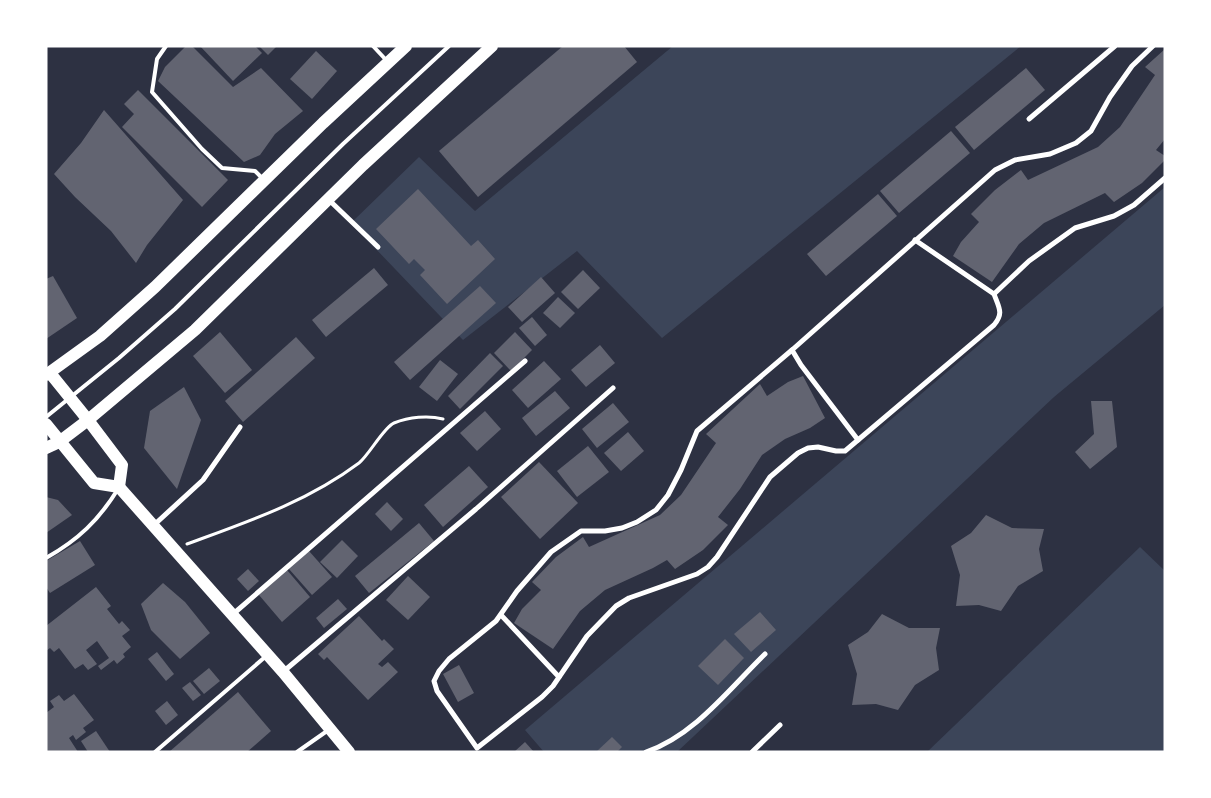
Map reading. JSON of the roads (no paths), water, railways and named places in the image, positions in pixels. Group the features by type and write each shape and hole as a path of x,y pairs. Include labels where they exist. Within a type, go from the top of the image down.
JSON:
{"main road":[{"path":"119,487 122,465 70,397 48,374 100,336 155,287 323,123 406,46"},
{"path":"46,448 59,442 88,420 195,330 329,199 492,46"},
{"path":"46,424 94,483 119,487 283,672 348,752"}],"street":[{"path":"1029,119 1115,46"},
{"path":"915,240 994,294 1000,311 999,318 994,325 845,451 818,447 808,448 798,453 770,477 717,557 708,567 684,580 629,598 616,606 587,636 553,686 542,697 475,750 438,691 434,681 439,671 449,660 496,621 517,591 551,552 581,531 606,531 622,528 637,522 656,510 668,495 677,479 697,431 792,350 915,240 996,170 1015,160 1050,154 1076,143 1091,131 1110,97 1132,66 1153,46"},
{"path":"994,294 1029,261 1075,228 1114,216 1134,205 1165,178"},
{"path":"329,199 378,247"},
{"path":"792,350 801,365 858,440"},
{"path":"232,615 525,362"},
{"path":"283,672 476,509 613,388"},
{"path":"153,525 203,480 240,427"},
{"path":"501,615 559,677"},
{"path":"646,752 678,736 704,714 766,654"},
{"path":"752,752 780,725"}],"lane":[{"path":"166,46 157,58 152,92 202,149 222,168 255,171 264,181"},
{"path":"373,46 388,63"},
{"path":"46,417 119,358 175,308 344,144 449,46"},
{"path":"46,558 65,547 105,510 119,487"},
{"path":"155,752 267,655"},
{"path":"297,752 329,730"}]}
